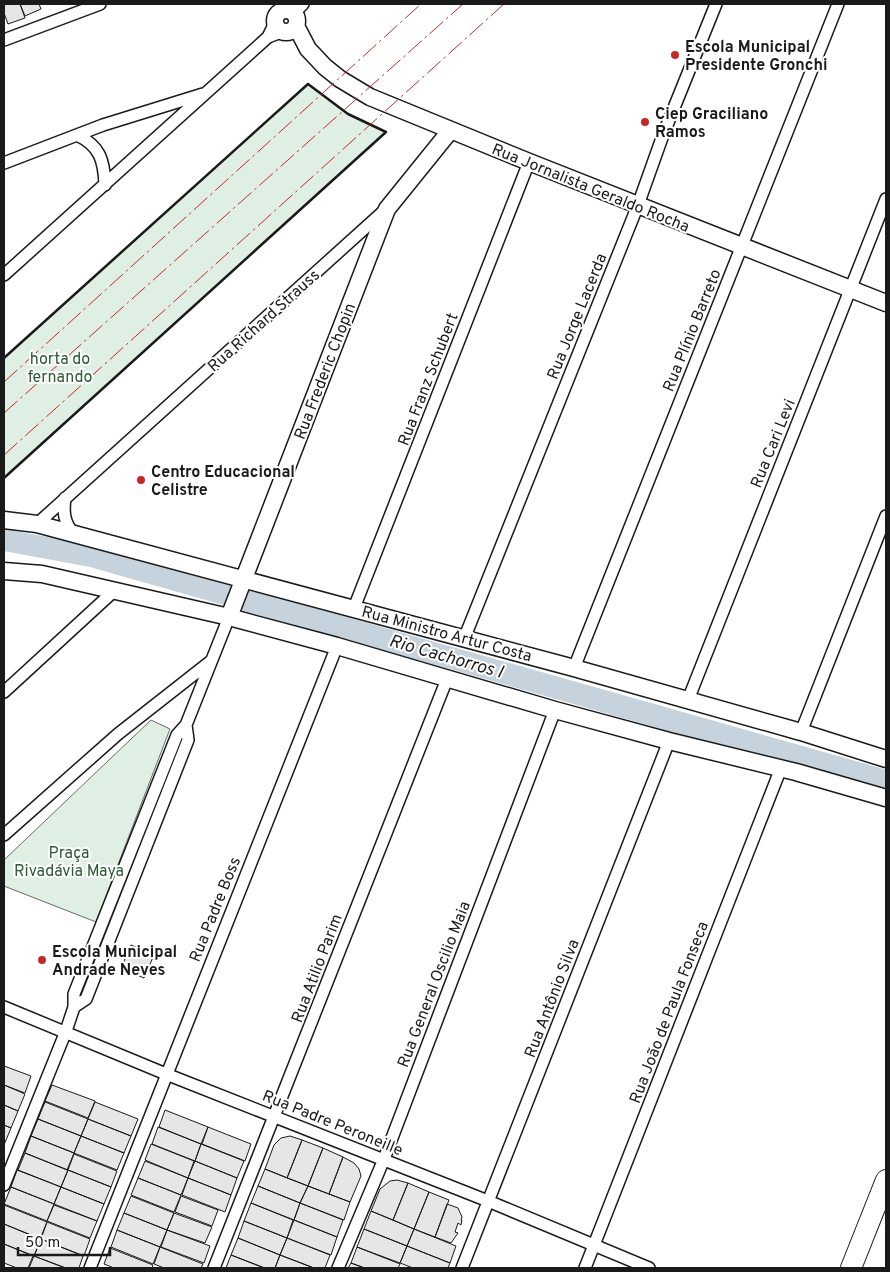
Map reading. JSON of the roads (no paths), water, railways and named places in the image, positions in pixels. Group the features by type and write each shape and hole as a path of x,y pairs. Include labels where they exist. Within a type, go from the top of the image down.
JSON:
{"highway":[{"path":"851,1268 886,1180"}],"street":[{"path":"4,40 100,4"},
{"name":"Rua Jorge Lacerda","path":"464,639 638,205 663,135 716,4"},
{"name":"Rua Plínio Barreto","path":"574,668 838,4"},
{"path":"4,275 205,94 284,18"},
{"name":"Rua Jornalista Geraldo Rocha","path":"284,18 325,67 355,89 450,131 886,303"},
{"path":"4,163 144,111 205,94"},
{"name":"Rua Richard Strauss","path":"37,524 387,209 450,131"},
{"path":"78,134 90,140 97,149 104,172 105,185"},
{"name":"Rua Franz Schubert","path":"354,608 529,162"},
{"name":"Rua Cari Levi","path":"688,700 886,199"},
{"name":"Rua Frederic Chopin","path":"231,613 387,209"},
{"path":"65,498 64,516 67,526 73,533"},
{"path":"801,732 886,516"},
{"name":"Rua Ministro Artur Costa","path":"4,520 37,524 73,533 242,584 354,608 801,732 886,759"},
{"path":"4,571 42,574 114,591 231,613 446,679 555,710 669,741 781,768 886,798"},
{"path":"4,692 114,591"},
{"path":"4,1185 66,1031 74,1007 74,994 177,735 186,725 231,613"},
{"name":"Rua Padre Boss","path":"90,1268 337,646"},
{"path":"4,835 118,734 212,660"},
{"name":"Rua Atilio Parim","path":"214,1268 446,679"},
{"name":"Rua General Oscilio Maia","path":"338,1268 384,1159 555,710"},
{"name":"Rua Antônio Silva","path":"462,1268 669,741"},
{"name":"Rua João de Paula Fonseca","path":"586,1268 781,768"},
{"name":"Rua Padre Peroneille","path":"4,1007 66,1031 166,1074 488,1201 649,1268"}],"waterway":[{"name":"Rio Cachorros I","path":"4,540 91,556 886,781"}],"place":[{"name":"Escola Municipal Presidente Gronchi","path":"675,55"},
{"name":"Ciep Graciliano Ramos","path":"645,122"},
{"name":"Centro Educacional Celistre","path":"141,480"},
{"name":"Escola Municipal Andrade Neves","path":"42,960"}],"park label":[{"name":"horta do fernando","path":"60,367"},
{"name":"Praça Rivadávia Maya","path":"69,861"}]}
